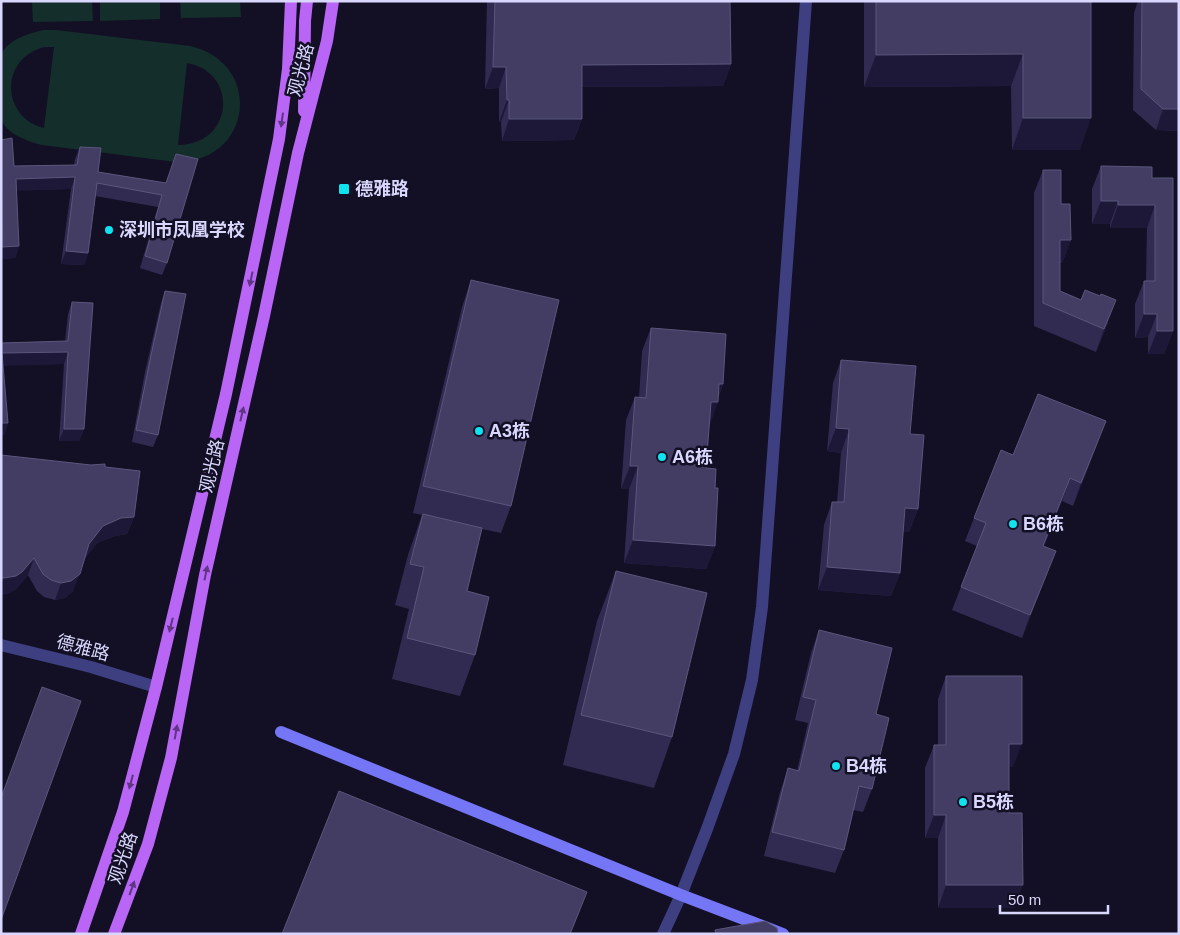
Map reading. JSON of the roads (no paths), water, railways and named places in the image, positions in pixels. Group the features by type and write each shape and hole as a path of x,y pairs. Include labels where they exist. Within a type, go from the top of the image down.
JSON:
{"main road":[{"name":"观光路","path":"81,934 123,812 156,687 226,394 279,139 288,69 291,1"},
{"path":"304,128 304,56 307,1"},
{"name":"观光路","path":"114,934 148,844 171,758 206,575 304,128 327,41 333,1"}],"street":[{"path":"663,934 681,895 734,754 752,680 761,616 806,1"},
{"name":"德雅路","path":"1,645 91,667 156,687"},
{"path":"281,732 681,895 783,934"}],"place":[{"name":"德雅路","path":"344,189"},
{"name":"深圳市凤凰学校","path":"109,230"},
{"name":"A3栋","path":"479,431"},
{"name":"A6栋","path":"662,457"},
{"name":"B6栋","path":"1013,524"},
{"name":"B4栋","path":"836,766"},
{"name":"B5栋","path":"963,802"}]}
